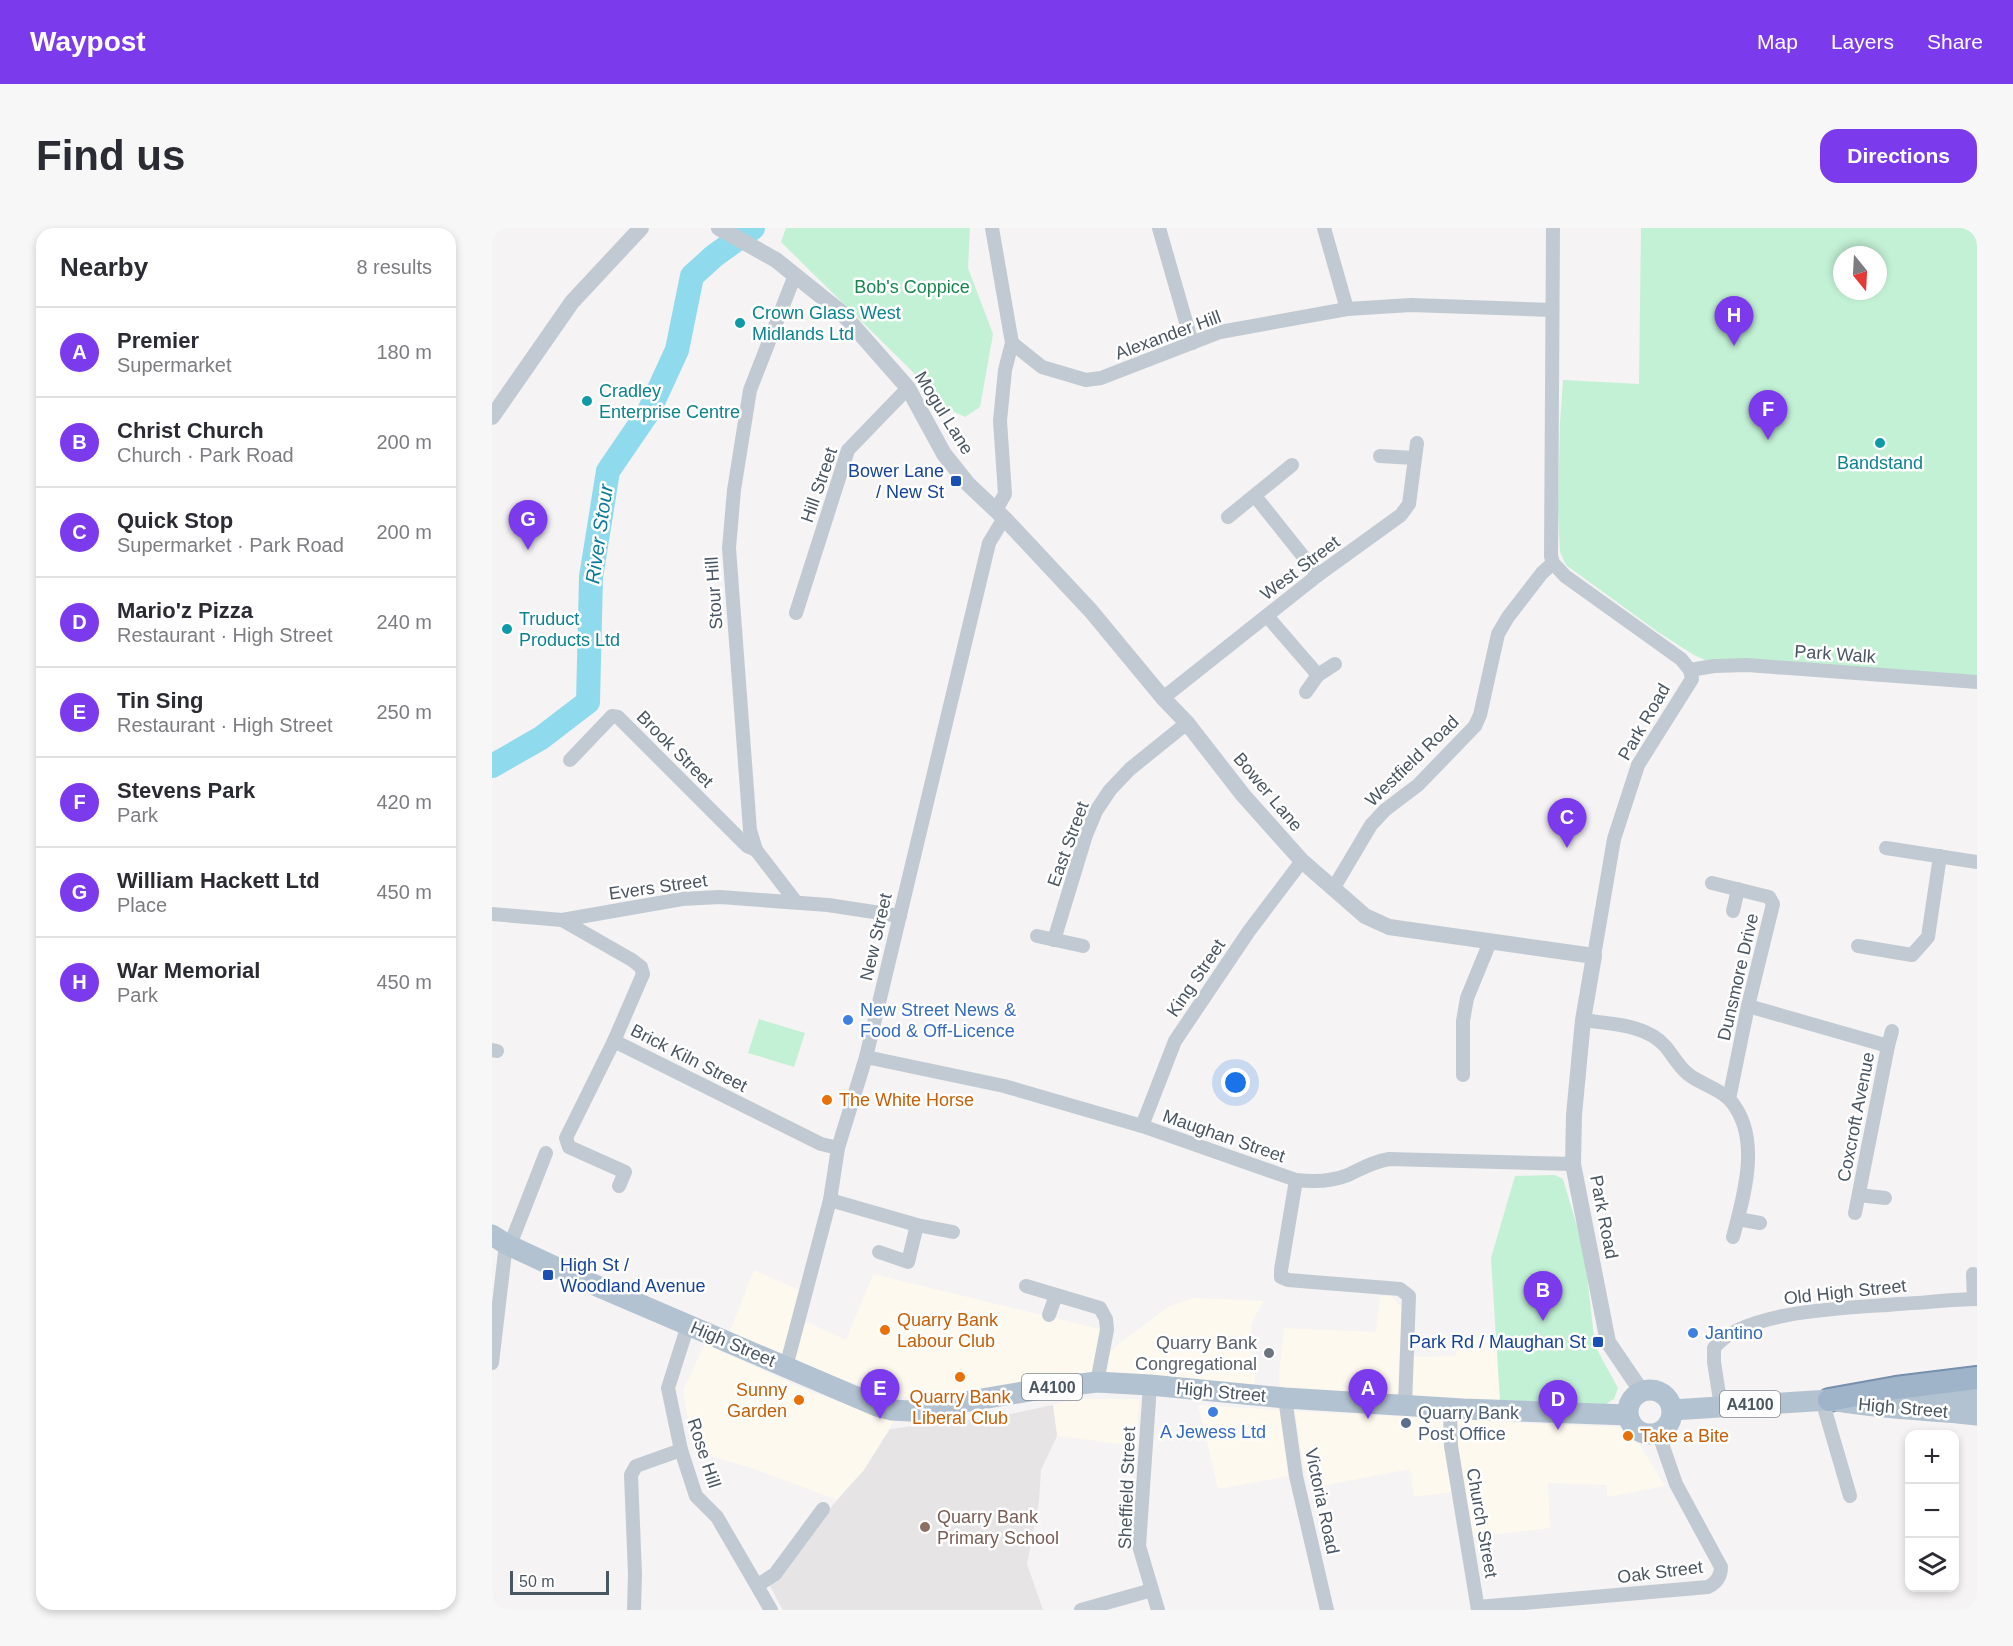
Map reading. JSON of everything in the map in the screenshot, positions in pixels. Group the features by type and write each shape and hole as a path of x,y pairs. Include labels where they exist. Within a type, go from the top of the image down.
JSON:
{"highway":[{"path":"1826,1400 1977,1378"}],"main road":[{"name":"High Street","path":"503,1241 590,1283 877,1406 901,1411 1097,1382 1285,1398 1450,1408 1628,1415"},
{"path":"1648,1390 1661,1393 1672,1410 1668,1423 1658,1432 1644,1433 1638,1430 1633,1426 1628,1415 1630,1403 1642,1392 1648,1390"},
{"name":"High Street","path":"1672,1410 1826,1400 1977,1396"},
{"name":"High Street","path":"1826,1400 1873,1407 1910,1408 1977,1415"}],"street":[{"path":"492,417 572,302 641,228"},
{"path":"992,228 1012,343 1005,370 1000,421 1005,494 1000,514"},
{"path":"1159,228 1192,343"},
{"path":"1324,228 1347,309"},
{"path":"1552,228 1551,556 1553,563"},
{"name":"Mogul Lane","path":"723,230 776,260 842,312 908,388 944,454 968,484 1000,514"},
{"name":"Stour Hill","path":"795,275 750,390 729,548 750,830 756,850 796,902"},
{"name":"Alexander Hill","path":"1012,343 1042,367 1086,380 1101,378 1220,332 1347,309 1411,305 1552,310"},
{"name":"Hill Street","path":"796,613 848,450 908,388"},
{"name":"West Street","path":"1163,698 1318,575 1401,515 1409,504 1417,443"},
{"path":"1380,456 1414,458"},
{"path":"1228,517 1292,465"},
{"path":"1255,496 1318,575"},
{"name":"Bower Lane","path":"1000,514 1091,611 1186,723 1242,795 1302,861 1365,916 1389,927 1594,956"},
{"name":"New Street","path":"786,1367 830,1200 838,1148 867,1057 989,543 1000,514"},
{"name":"Park Road","path":"1553,563 1565,576 1681,659 1690,670 1692,679 1638,765 1614,839 1583,1020 1574,1114 1573,1164 1608,1341 1642,1392"},
{"name":"Westfield Road","path":"1333,889 1371,825 1384,810 1418,785 1475,726 1480,715 1498,634 1528,591 1553,563"},
{"path":"1267,616 1318,675"},
{"path":"1306,693 1318,675 1335,664"},
{"name":"Park Walk","path":"1690,670 1714,666 1747,665 1977,682"},
{"name":"Brook Street","path":"570,760 612,716 618,717 747,846 756,850"},
{"name":"East Street","path":"1054,940 1096,811 1110,790 1130,769 1186,723"},
{"path":"1886,848 1977,862"},
{"path":"1858,946 1912,955 1928,938 1940,856"},
{"name":"King Street","path":"1142,1126 1175,1041 1249,932 1302,861"},
{"name":"Dunsmore Drive","path":"1712,883 1769,897 1773,904 1748,1006 1729,1099"},
{"name":"Dunsmore Drive","path":"1733,911 1738,890"},
{"name":"Evers Street","path":"492,914 562,920 682,899 720,897 796,902 900,916"},
{"name":"Brick Kiln Street","path":"562,920 641,967 643,974 614,1041 821,1144 838,1148"},
{"path":"1037,936 1083,946"},
{"path":"1463,1075 1463,1021 1467,998 1490,942"},
{"name":"Coxcroft Avenue","path":"1748,1006 1888,1046"},
{"path":"1583,1020 1640,1030 1656,1038 1688,1074 1729,1099 1744,1124 1748,1151 1747,1169 1733,1237"},
{"name":"Coxcroft Avenue","path":"1855,1213 1892,1031"},
{"path":"614,1041 566,1138 569,1147 625,1172 619,1186"},
{"name":"Maughan Street","path":"867,1057 1004,1086 1142,1126 1296,1180 1316,1183 1340,1178 1370,1163 1389,1159 1573,1164"},
{"path":"492,1363 503,1241 546,1153"},
{"path":"1296,1180 1281,1277 1287,1280 1400,1289 1409,1296 1405,1405"},
{"name":"Coxcroft Avenue","path":"1858,1195 1885,1198"},
{"path":"830,1200 916,1226 953,1233"},
{"path":"1738,1219 1760,1223"},
{"path":"879,1252 908,1262 916,1226"},
{"name":"Old High Street","path":"1721,1407 1714,1348 1742,1329 1769,1319 1806,1311 1976,1299 1973,1274"},
{"path":"1026,1286 1100,1308 1107,1319 1107,1330 1097,1382"},
{"path":"1049,1315 1056,1295"},
{"name":"Rose Hill","path":"688,1325 668,1388 681,1450 696,1496 717,1517 771,1610"},
{"name":"Sheffield Street","path":"1150,1385 1139,1546 1158,1610"},
{"name":"Victoria Road","path":"1285,1398 1296,1476 1327,1610"},
{"path":"1826,1400 1850,1496"},
{"name":"Church Street","path":"1450,1408 1451,1446 1478,1609"},
{"name":"Oak Street","path":"1478,1609 1708,1587 1715,1584 1721,1567 1676,1484 1658,1432"},
{"path":"634,1610 632,1475 636,1466 681,1450"},
{"path":"758,1585 775,1574 823,1509"},
{"path":"1081,1610 1152,1590"}],"shaded area":[{"path":"754,1270 799,1290 783,1356 729,1334"},
{"path":"873,1274 1100,1329 1092,1378 1016,1384 921,1398 894,1397 792,1362 805,1323 846,1340"},
{"path":"1380,1296 1392,1296 1401,1307 1403,1397 1280,1389 1279,1375 1284,1328 1376,1332"},
{"path":"1194,1298 1264,1301 1251,1324 1251,1351 1256,1373 1254,1386 1106,1376 1110,1351 1169,1306"},
{"path":"1458,1336 1496,1338 1500,1400 1412,1397 1414,1357 1456,1356"},
{"path":"705,1344 809,1391 894,1421 864,1470 837,1500 755,1469 694,1451 684,1388"},
{"path":"1074,1399 1139,1399 1137,1446 1057,1436 1053,1405"},
{"name":"Quarry Bank Primary School","path":"1053,1405 1057,1436 1041,1470 1039,1501 1027,1564 1043,1610 783,1610 770,1586 837,1500 864,1470 890,1429 1006,1415"},
{"path":"1198,1405 1280,1410 1288,1476 1218,1489"},
{"path":"1295,1411 1446,1419 1454,1492 1414,1497 1410,1469 1311,1488 1303,1463"},
{"path":"1454,1420 1616,1427 1628,1430 1635,1437 1665,1486 1607,1497 1607,1485 1548,1483 1550,1528 1473,1537 1462,1488"}],"green space":[{"name":"Bob's Coppice","path":"786,228 970,228 968,268 993,334 980,407 965,417 929,400 913,372 781,242"},
{"path":"1641,228 1977,228 1977,678 1707,661 1658,632 1566,565 1560,552 1558,511 1563,380 1639,384"},
{"path":"759,1019 805,1033 794,1067 748,1053"},
{"path":"1555,1175 1563,1179 1584,1250 1595,1346 1618,1388 1614,1399 1606,1404 1500,1400 1491,1258 1515,1176"}],"waterway":[{"name":"River Stour","path":"492,766 541,738 588,702 591,577 608,471 649,411 677,350 692,276 714,256 753,228"}],"place":[{"name":"Crown Glass West Midlands Ltd","path":"740,323"},
{"name":"War Memorial","path":"1734,346"},
{"name":"Cradley Enterprise Centre","path":"587,401"},
{"name":"Stevens Park","path":"1768,440"},
{"name":"Bandstand","path":"1880,443"},
{"name":"Bower Lane / New St","path":"956,481"},
{"name":"William Hackett Ltd","path":"528,550"},
{"name":"Truduct Products Ltd","path":"507,629"},
{"name":"Quick Stop","path":"1567,848"},
{"name":"New Street News & Food & Off-Licence","path":"848,1020"},
{"name":"The White Horse","path":"827,1100"},
{"name":"High St / Woodland Avenue","path":"548,1275"},
{"name":"Christ Church","path":"1543,1321"},
{"name":"Quarry Bank Labour Club","path":"885,1330"},
{"name":"Jantino","path":"1693,1333"},
{"name":"Park Rd / Maughan St","path":"1598,1342"},
{"name":"Quarry Bank Congregational","path":"1269,1353"},
{"name":"Quarry Bank Liberal Club","path":"960,1377"},
{"name":"Sunny Garden","path":"799,1400"},
{"name":"A Jewess Ltd","path":"1213,1412"},
{"name":"Tin Sing","path":"880,1419"},
{"name":"Premier","path":"1368,1419"},
{"name":"Quarry Bank Post Office","path":"1406,1423"},
{"name":"Mario'z Pizza","path":"1558,1430"},
{"name":"Take a Bite","path":"1628,1436"},
{"name":"Quarry Bank Primary School","path":"925,1527"}]}
